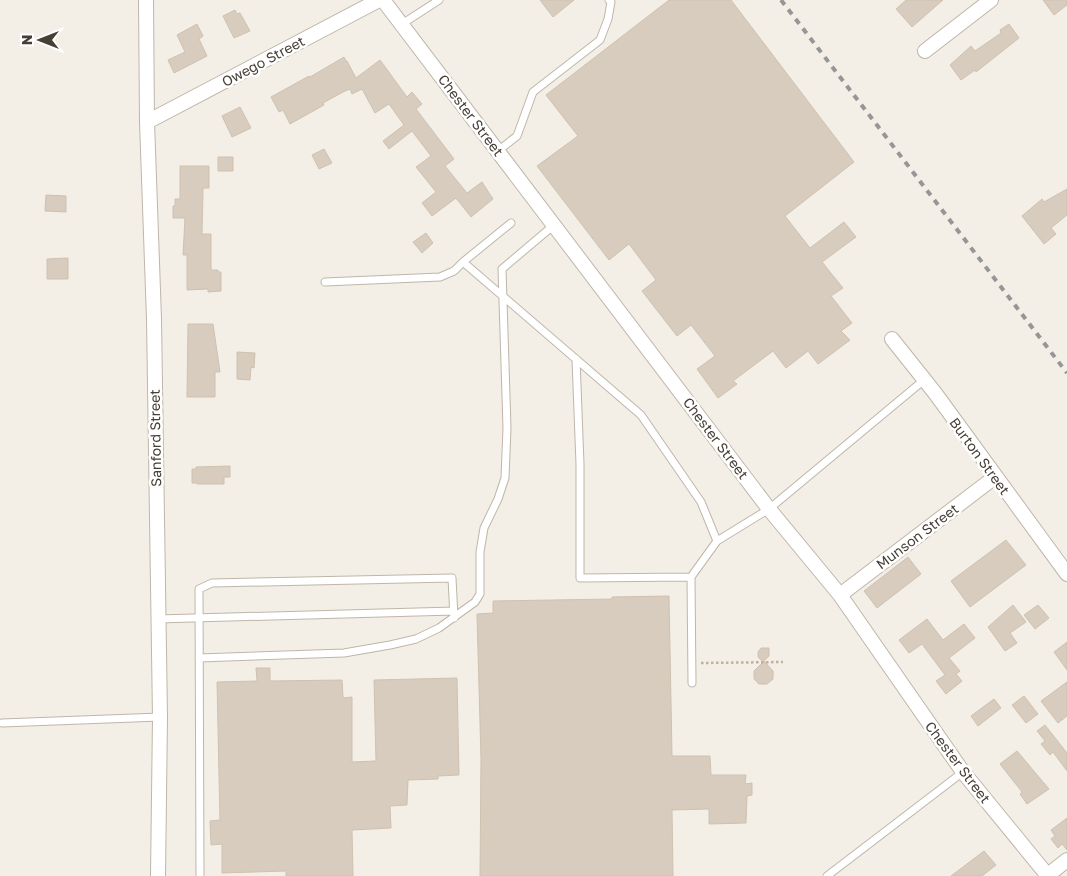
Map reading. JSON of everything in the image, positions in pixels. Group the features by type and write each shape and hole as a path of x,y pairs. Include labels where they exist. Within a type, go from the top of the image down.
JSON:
{"street":[{"name":"Sanford Street","path":"146,0 147,122 154,319 160,717 158,876"},
{"path":"925,51 991,0"},
{"name":"Owego Street","path":"147,122 386,1"},
{"name":"Chester Street","path":"386,1 769,508 840,595 963,772 1048,876"},
{"name":"Burton Street","path":"892,339 1067,574"},
{"name":"Munson Street","path":"840,595 995,477"},
{"path":"1048,876 1067,860"}],"lane":[{"path":"402,24 439,0"},
{"path":"498,150 517,136 533,92 600,40 608,19 611,2 609,0"},
{"path":"325,282 440,277 454,271 511,223"},
{"path":"199,658 344,653 365,650 416,639 439,628 454,615 475,602 480,594 480,552 484,528 498,499 505,478 507,428 502,269 555,225"},
{"path":"463,262 641,415 701,502 717,541"},
{"path":"576,360 580,464 580,578 691,577"},
{"path":"692,683 691,577 717,541 769,508 924,380"},
{"path":"200,876 199,589 212,582 452,578 454,615"},
{"path":"158,620 454,615"},
{"path":"2,723 160,717"},
{"path":"827,876 963,772"}],"path":[{"path":"692,662 784,662"}],"building":[{"path":"540,0 574,0 553,17"},
{"path":"669,0 731,0 854,162 785,216 810,248 844,222 856,237 822,262 843,288 831,296 852,323 841,331 850,340 818,364 808,351 786,368 773,351 733,381 737,384 718,398 697,369 715,356 691,325 677,336 642,291 656,280 629,244 609,260 537,166 578,136 546,95"},
{"path":"906,0 943,0 912,27 896,9"},
{"path":"1043,0 1067,0 1067,5 1054,15"},
{"path":"235,10 237,14 240,13 250,31 234,38 223,16"},
{"path":"197,24 203,36 199,39 207,56 174,73 168,60 185,52 177,35"},
{"path":"1009,24 1019,38 976,72 975,70 961,80 950,65 971,46 975,51 1001,33 1000,30"},
{"path":"344,57 356,78 380,60 407,97 412,92 422,104 416,109 454,159 445,166 467,193 482,182 493,199 471,217 456,198 432,216 422,203 436,192 416,167 431,156 412,131 389,149 383,141 404,125 389,104 375,113 362,89 352,94 350,89 343,92 290,124 283,110 279,112 271,97"},
{"path":"240,107 251,128 232,137 222,116"},
{"path":"324,149 332,163 319,169 312,155"},
{"path":"218,157 233,157 233,171 218,171"},
{"path":"180,166 209,166 209,188 203,188 202,234 211,234 211,270 221,272 221,291 208,292 208,289 187,290 187,255 183,255 185,218 173,218 175,199 180,199"},
{"path":"1067,189 1067,215 1051,228 1056,234 1044,244 1022,216 1042,199 1044,202"},
{"path":"46,195 66,196 66,212 45,211"},
{"path":"426,233 433,243 422,253 413,242"},
{"path":"68,258 68,279 47,279 47,259"},
{"path":"188,324 213,324 220,372 215,372 215,397 187,397"},
{"path":"237,352 255,353 254,368 251,367 250,380 237,379"},
{"path":"230,466 230,477 224,477 224,484 192,483 192,469 196,469 196,467"},
{"path":"1006,540 1026,565 970,607 951,581"},
{"path":"908,557 921,574 877,608 864,591"},
{"path":"669,596 672,756 710,756 711,775 746,775 745,784 752,783 752,795 747,796 746,823 709,824 709,809 672,810 673,876 480,876 481,759 477,614 493,613 493,601"},
{"path":"1013,605 1026,622 1010,633 1017,643 1005,651 988,627"},
{"path":"1038,605 1049,618 1035,629 1024,615"},
{"path":"927,619 943,640 964,624 975,638 949,658 960,671 956,674 962,681 946,694 936,681 945,675 922,644 909,653 899,640"},
{"path":"1067,642 1067,670 1054,652"},
{"path":"761,648 769,648 769,656 764,661 773,671 773,679 767,684 759,684 754,679 754,671 763,662 758,657 758,652"},
{"path":"256,668 270,668 270,681 342,680 343,698 352,697 352,762 376,761 374,680 457,678 459,775 438,776 438,779 408,780 407,805 390,806 391,828 352,830 353,876 286,876 286,871 222,873 222,844 211,845 210,821 220,820 217,682 257,681"},
{"path":"1067,682 1067,716 1058,723 1041,701"},
{"path":"1024,696 1038,714 1026,723 1012,705"},
{"path":"994,699 1001,708 978,726 971,716"},
{"path":"1045,725 1067,753 1067,771 1053,752 1050,755 1041,744 1045,741 1037,731"},
{"path":"1017,751 1049,789 1027,804 1020,794 1022,792 1000,764"},
{"path":"1067,818 1067,850 1062,844 1058,848 1051,839 1055,836 1051,830"},
{"path":"984,851 996,865 982,876 951,876"}],"railway":[{"path":"781,0 1067,373"}]}
